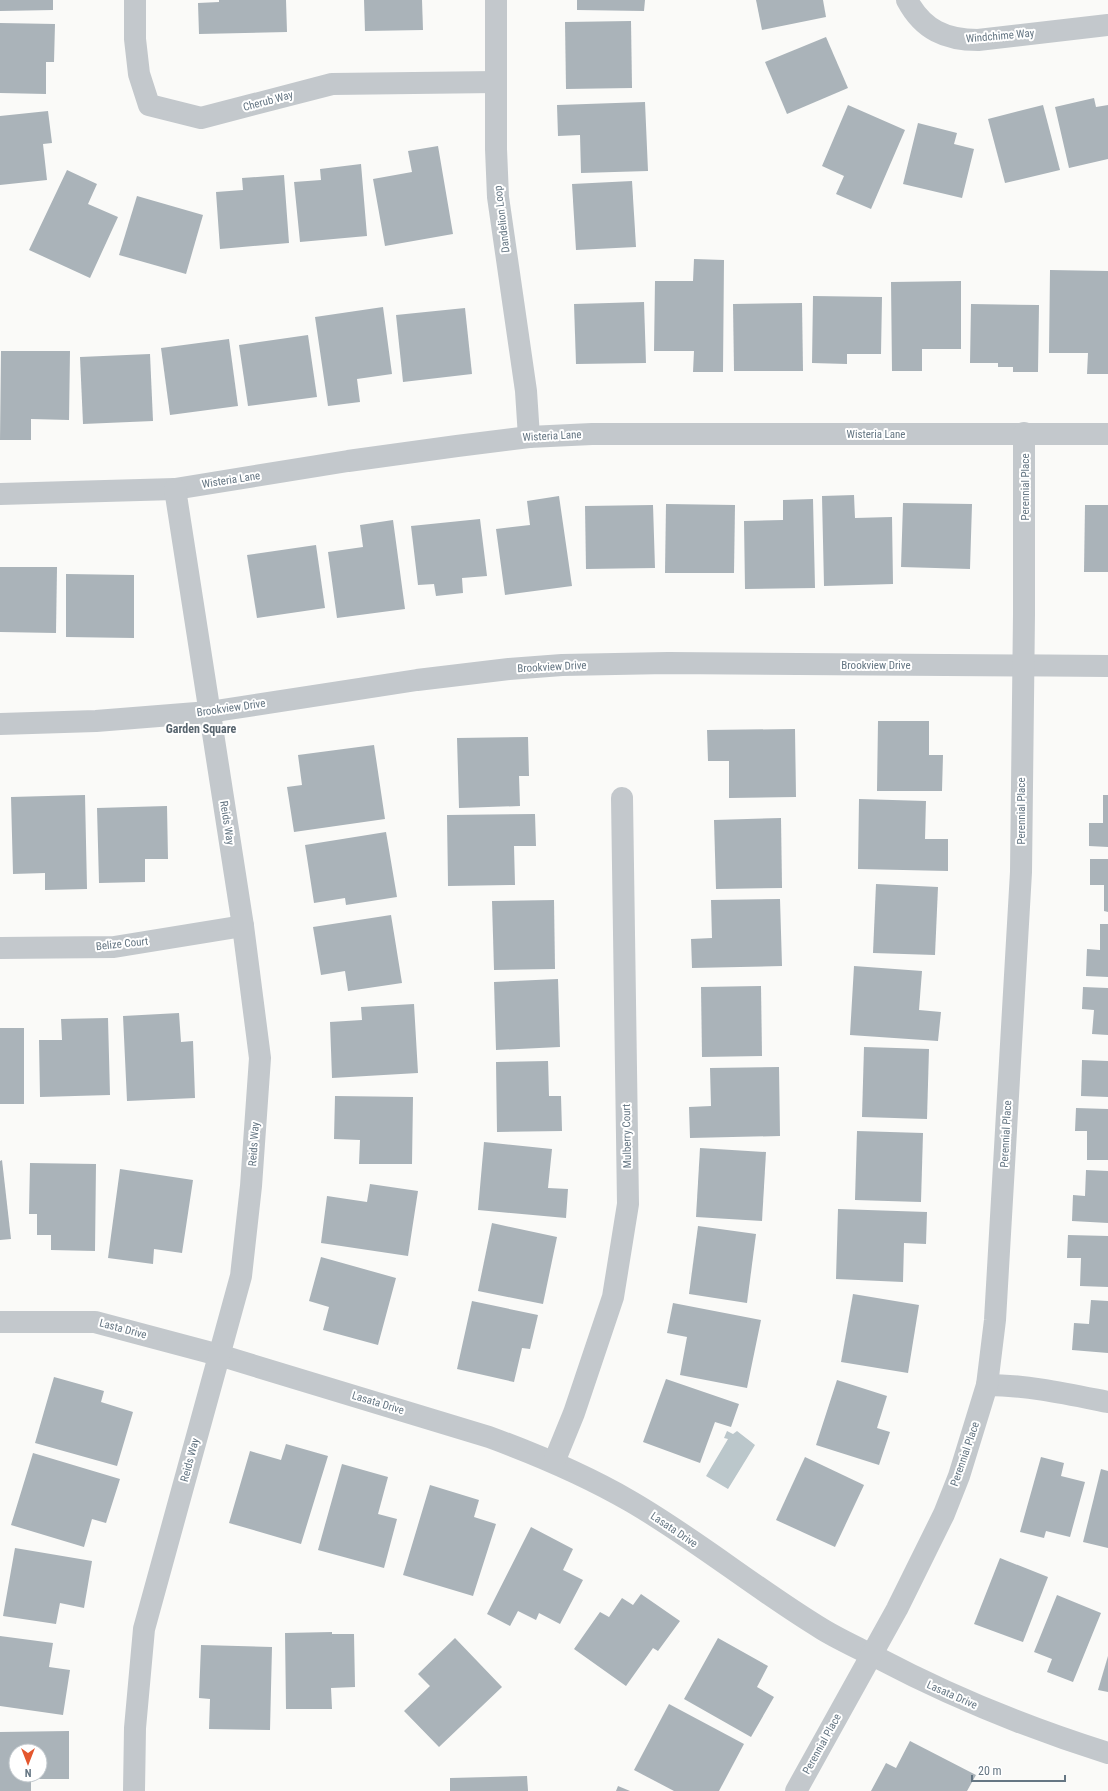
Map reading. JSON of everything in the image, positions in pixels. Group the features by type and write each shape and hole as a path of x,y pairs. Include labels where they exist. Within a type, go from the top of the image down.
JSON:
{"street":[{"name":"Cherub Way","path":"135,0 135,39 139,74 149,105 202,118 332,84 496,82"},
{"name":"Dandelion Loop","path":"496,0 498,197 526,391 529,436"},
{"name":"Windchime Way","path":"907,0 918,17 930,28 945,36 962,40 978,40 1108,25"},
{"name":"Perennial Place","path":"796,1791 900,1602 944,1514 959,1476 987,1385 995,1320 1018,945 1021,872 1024,666 1024,433"},
{"name":"Wisteria Lane","path":"0,494 175,489 348,461 529,436 592,434 1108,434"},
{"name":"Reids Way","path":"134,1791 135,1728 144,1629 241,1276 251,1186 260,1058 244,926 175,489"},
{"name":"Brookview Drive","path":"0,724 96,722 209,712 417,680 509,669 562,665 668,663 1108,666"},
{"name":"Mulberry Court","path":"554,1462 574,1414 613,1298 628,1204 622,798"},
{"name":"Belize Court","path":"0,948 114,947 244,926"},
{"name":"Lasta Drive","path":"0,1322 95,1322 219,1356"},
{"name":"Lasata Drive","path":"219,1356 490,1437 554,1462 630,1501 823,1629 871,1655 921,1681 976,1706 1031,1728 1108,1753"},
{"path":"987,1385 1010,1385 1044,1389 1108,1402"}],"shaded area":[{"path":"727,1431 733,1434 737,1431 755,1445 728,1489 706,1476 728,1439 724,1438"}],"building":[{"path":"0,0 53,0 53,10 0,11"},
{"path":"219,0 286,0 287,32 199,34 198,3 219,2"},
{"path":"364,0 422,0 423,30 365,31"},
{"path":"577,0 645,0 644,11 577,10"},
{"path":"756,0 823,0 826,17 762,30"},
{"path":"631,21 632,88 566,89 565,22"},
{"path":"0,23 55,24 54,62 46,62 46,94 0,93"},
{"path":"826,37 848,88 787,114 765,62"},
{"path":"1094,98 1096,107 1108,105 1108,159 1069,168 1055,107"},
{"path":"645,102 648,171 581,173 580,135 558,136 557,105"},
{"path":"848,105 905,130 871,209 836,194 844,176 822,166"},
{"path":"1043,105 1060,170 1005,183 988,119"},
{"path":"48,111 52,143 43,144 47,180 0,185 0,116"},
{"path":"918,123 957,133 954,144 974,149 962,198 903,184"},
{"path":"438,146 453,234 385,246 373,179 412,172 408,151"},
{"path":"361,164 367,236 300,242 294,182 321,180 320,169"},
{"path":"67,170 97,184 88,204 118,217 90,278 29,250"},
{"path":"284,175 289,243 220,249 216,192 243,190 242,178"},
{"path":"632,181 636,247 576,250 572,184"},
{"path":"137,196 203,215 186,274 119,255"},
{"path":"694,259 724,260 723,372 693,372 694,351 654,351 655,281 693,281"},
{"path":"1050,270 1108,271 1108,374 1087,374 1088,353 1049,353"},
{"path":"961,281 961,349 922,349 922,371 892,371 891,282"},
{"path":"813,296 882,297 881,354 847,354 847,364 812,363"},
{"path":"644,302 646,363 576,364 574,304"},
{"path":"802,303 803,371 734,371 733,304"},
{"path":"971,304 1039,305 1038,372 1013,372 1013,367 998,367 998,363 970,363"},
{"path":"383,307 392,374 357,379 360,402 328,406 315,317"},
{"path":"465,308 472,374 403,382 396,315"},
{"path":"308,335 317,397 248,406 239,345"},
{"path":"229,339 238,406 170,415 161,348"},
{"path":"1,351 70,351 69,420 31,419 31,440 0,440"},
{"path":"150,354 153,421 83,424 80,357"},
{"path":"854,495 855,518 892,517 893,584 824,586 822,496"},
{"path":"559,496 572,586 505,595 496,529 530,525 527,501"},
{"path":"813,499 815,588 745,589 744,521 783,520 783,500"},
{"path":"903,503 972,504 970,569 901,567"},
{"path":"666,504 735,505 734,573 665,573"},
{"path":"653,505 655,568 586,569 585,506"},
{"path":"1085,505 1108,505 1108,572 1084,572"},
{"path":"480,519 487,576 462,578 463,593 436,596 434,584 418,585 411,526"},
{"path":"393,520 405,609 337,618 328,552 363,547 360,525"},
{"path":"316,545 325,608 257,618 247,555"},
{"path":"0,567 57,567 56,633 0,632"},
{"path":"66,574 134,575 134,638 66,637"},
{"path":"878,721 929,721 929,755 943,755 942,791 877,791"},
{"path":"795,729 796,797 729,798 729,761 708,761 707,730"},
{"path":"528,737 529,776 519,776 520,806 459,808 457,738"},
{"path":"374,745 385,819 294,832 287,787 302,785 298,755"},
{"path":"85,795 87,889 45,890 45,873 13,874 11,797"},
{"path":"1103,795 1108,795 1108,847 1089,846 1089,823 1103,823"},
{"path":"859,799 926,801 925,839 948,839 948,871 858,869"},
{"path":"167,806 168,859 145,859 145,882 99,883 97,808"},
{"path":"535,814 536,846 514,846 515,885 448,886 447,815"},
{"path":"781,818 782,888 716,889 714,820"},
{"path":"386,832 397,897 346,905 345,898 314,903 305,845"},
{"path":"1090,859 1108,859 1108,912 1104,911 1104,885 1090,885"},
{"path":"876,884 938,887 935,955 873,953"},
{"path":"780,899 782,966 692,968 691,939 712,938 711,900"},
{"path":"554,900 555,969 494,970 492,901"},
{"path":"391,915 402,983 348,991 345,971 321,975 313,927"},
{"path":"1100,924 1108,924 1108,977 1086,976 1087,949 1100,950"},
{"path":"854,966 922,971 919,1010 941,1012 938,1041 850,1035"},
{"path":"558,979 560,1047 496,1050 494,982"},
{"path":"761,986 762,1056 702,1057 701,987"},
{"path":"1083,987 1108,988 1108,1035 1092,1034 1094,1010 1082,1009"},
{"path":"414,1004 418,1073 332,1078 330,1022 362,1020 361,1007"},
{"path":"179,1013 181,1042 193,1041 195,1098 127,1101 123,1016"},
{"path":"108,1018 110,1095 40,1097 39,1040 62,1040 61,1019"},
{"path":"0,1028 24,1028 24,1104 0,1104"},
{"path":"864,1047 929,1049 927,1119 862,1117"},
{"path":"1082,1060 1108,1061 1108,1097 1081,1096"},
{"path":"548,1061 549,1096 561,1096 562,1131 497,1132 496,1062"},
{"path":"779,1067 780,1136 690,1138 689,1107 711,1106 710,1068"},
{"path":"335,1096 413,1097 412,1164 359,1164 360,1140 334,1139"},
{"path":"1076,1108 1108,1109 1108,1160 1087,1160 1087,1131 1075,1131"},
{"path":"857,1131 923,1133 921,1202 855,1200"},
{"path":"484,1142 552,1149 548,1188 568,1189 566,1218 478,1210"},
{"path":"700,1148 766,1152 762,1221 696,1217"},
{"path":"2,1160 11,1239 0,1240 0,1161"},
{"path":"30,1163 96,1164 95,1251 51,1250 51,1235 37,1235 37,1214 29,1214"},
{"path":"120,1169 193,1180 182,1253 154,1249 153,1264 108,1258"},
{"path":"1086,1170 1108,1171 1108,1223 1072,1221 1073,1195 1085,1196"},
{"path":"370,1184 418,1191 408,1256 321,1243 327,1196 367,1202"},
{"path":"838,1209 927,1212 926,1244 904,1243 903,1282 836,1279"},
{"path":"492,1223 557,1237 543,1304 478,1291"},
{"path":"698,1226 756,1234 747,1303 689,1294"},
{"path":"1068,1235 1108,1236 1108,1287 1080,1286 1081,1258 1067,1258"},
{"path":"321,1257 396,1278 378,1345 323,1330 329,1307 309,1301"},
{"path":"853,1294 919,1305 908,1373 841,1362"},
{"path":"1091,1300 1108,1301 1108,1353 1072,1350 1074,1323 1089,1324"},
{"path":"472,1301 538,1315 530,1349 522,1348 514,1382 457,1369"},
{"path":"673,1303 761,1320 747,1388 680,1375 687,1337 667,1333"},
{"path":"54,1377 104,1391 101,1402 133,1412 117,1466 35,1443"},
{"path":"666,1379 739,1404 731,1427 715,1422 700,1463 643,1442"},
{"path":"837,1380 887,1396 877,1428 890,1432 879,1465 816,1445"},
{"path":"286,1444 328,1456 301,1544 229,1523 250,1451 281,1460"},
{"path":"33,1453 120,1479 106,1523 92,1519 84,1547 11,1525"},
{"path":"805,1457 864,1485 835,1547 776,1520"},
{"path":"1041,1457 1064,1463 1061,1476 1085,1482 1070,1537 1046,1531 1044,1538 1020,1532"},
{"path":"342,1464 388,1477 378,1514 397,1519 384,1568 318,1550"},
{"path":"1101,1469 1108,1471 1108,1548 1083,1542"},
{"path":"430,1485 479,1500 474,1517 496,1524 473,1596 403,1575"},
{"path":"531,1527 573,1549 563,1570 583,1580 560,1624 539,1613 536,1620 518,1611 510,1626 487,1614"},
{"path":"15,1548 92,1561 84,1608 60,1603 56,1624 3,1616"},
{"path":"1000,1558 1048,1577 1023,1642 974,1624"},
{"path":"641,1594 680,1621 658,1651 653,1648 626,1686 574,1649 600,1612 609,1617 622,1598 633,1605"},
{"path":"1057,1595 1101,1613 1073,1682 1047,1672 1052,1659 1034,1652"},
{"path":"332,1632 332,1634 354,1634 355,1687 331,1688 332,1709 286,1709 285,1633"},
{"path":"0,1636 53,1643 49,1667 70,1670 63,1715 0,1706"},
{"path":"455,1638 502,1687 439,1747 404,1711 430,1686 418,1674"},
{"path":"718,1638 768,1666 757,1687 774,1697 751,1737 684,1699"},
{"path":"201,1645 272,1647 270,1730 209,1729 210,1699 199,1698"},
{"path":"1108,1656 1108,1692 1098,1690"},
{"path":"669,1704 744,1744 719,1791 674,1791 634,1770"},
{"path":"69,1731 69,1779 48,1779 48,1743 8,1743 8,1783 31,1783 31,1791 0,1791 0,1732"},
{"path":"910,1741 976,1775 967,1791 871,1791 886,1763 896,1768"},
{"path":"527,1776 528,1791 450,1791 450,1778"},
{"path":"618,1786 630,1791 616,1791"}],"district":[{"name":"Garden Square","path":"201,729"}]}
